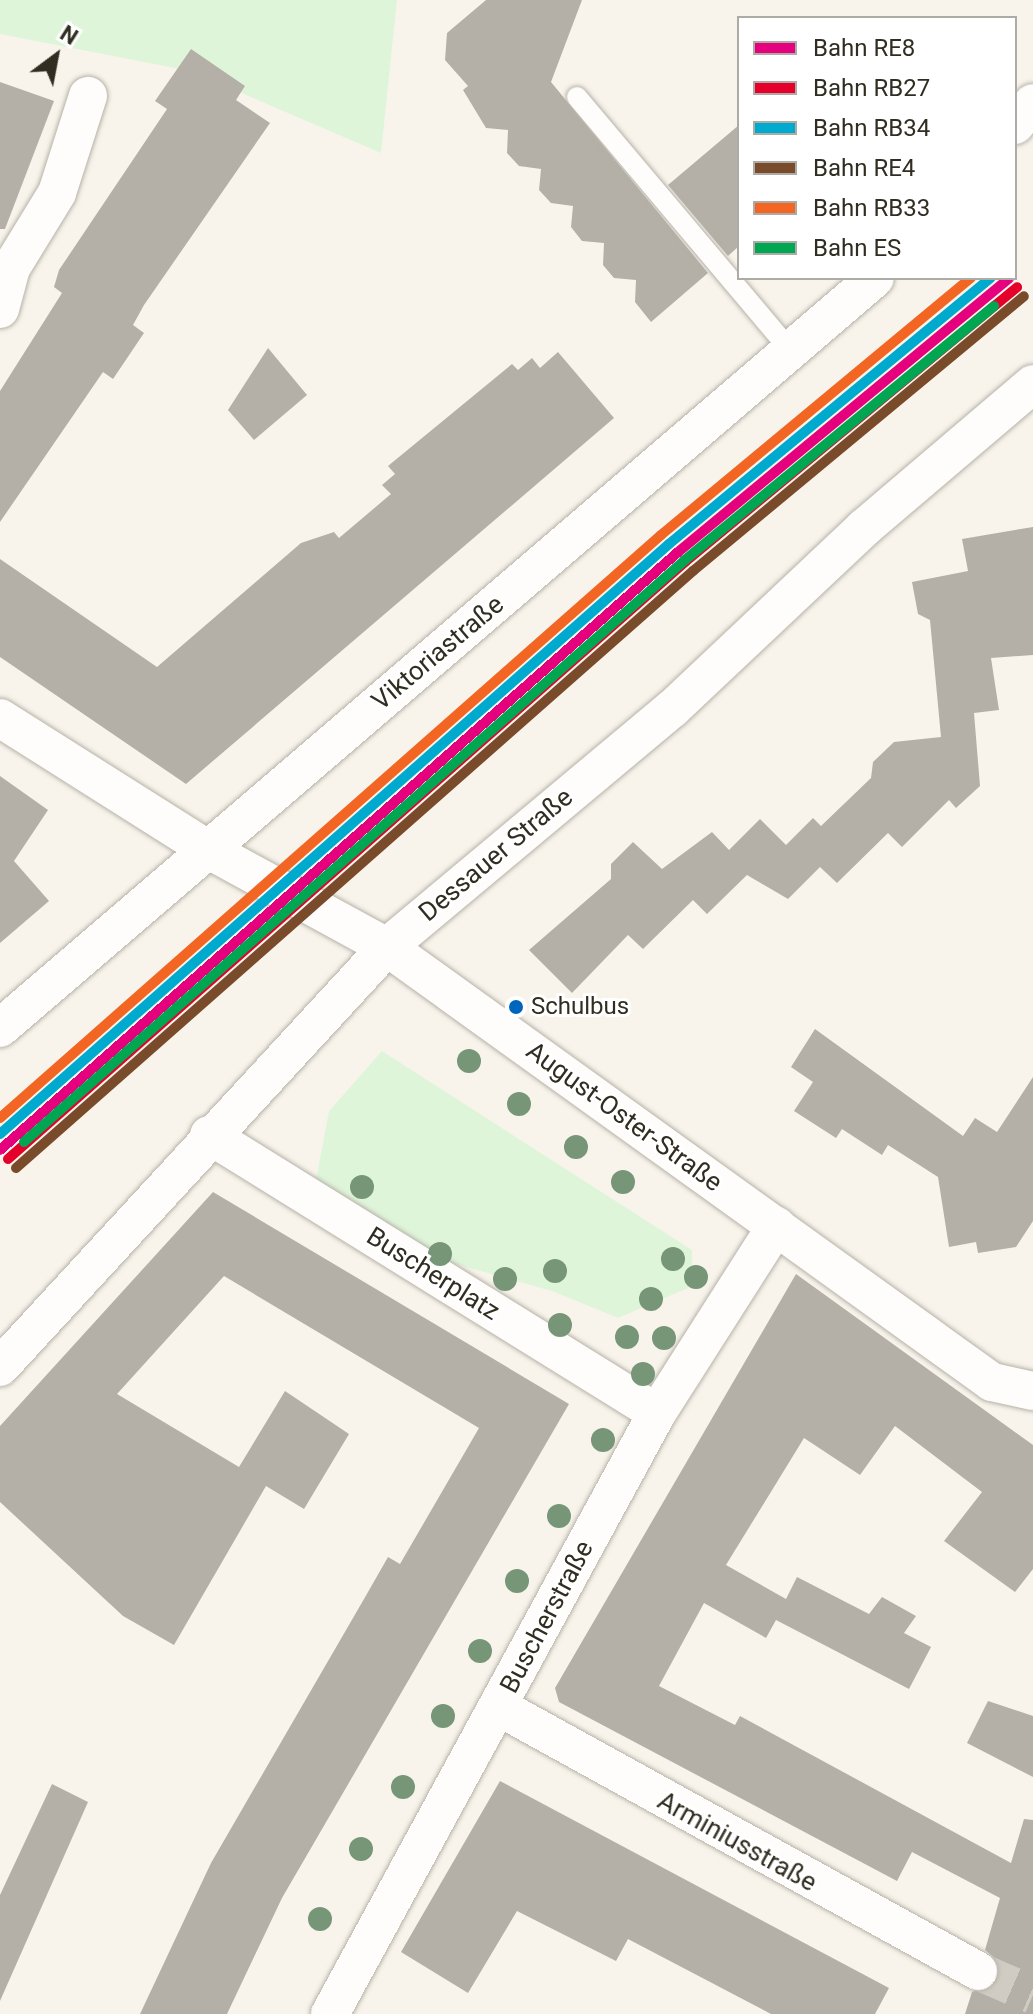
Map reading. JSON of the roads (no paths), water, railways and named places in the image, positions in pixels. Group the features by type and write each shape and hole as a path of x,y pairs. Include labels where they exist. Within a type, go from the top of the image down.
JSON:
{"street":[{"path":"0,309 6,262 57,193 88,96"},
{"path":"1017,123 1033,103"},
{"name":"Viktoriastraße","path":"0,1028 873,280"},
{"name":"Dessauer Straße","path":"0,1367 209,1135 387,947 672,709 864,528 1033,384"},
{"name":"August-Oster-Straße","path":"0,718 207,849 387,947 992,1382 1033,1391"},
{"name":"Buscherplatz","path":"209,1135 657,1413"},
{"name":"Buscherstraße","path":"330,2014 657,1413 776,1226"},
{"name":"Arminiusstraße","path":"499,1707 978,1971"}],"lane":[{"path":"577,97 792,352"}],"tunnel":[{"path":"978,1971 1033,1995"}],"rail line":[{"name":"RB33","path":"0,1118 661,535 969,280"},
{"name":"RB34","path":"0,1134 669,544 988,280"},
{"name":"RE8","path":"0,1150 677,553 1007,280"},
{"name":"RB27","path":"8,1159 685,562 1017,287"},
{"name":"RE4","path":"16,1168 693,571 1024,296"},
{"name":"ES","path":"24,1142 685,560 994,306"}],"place":[{"name":"Schulbus","path":"516,1007"}]}
